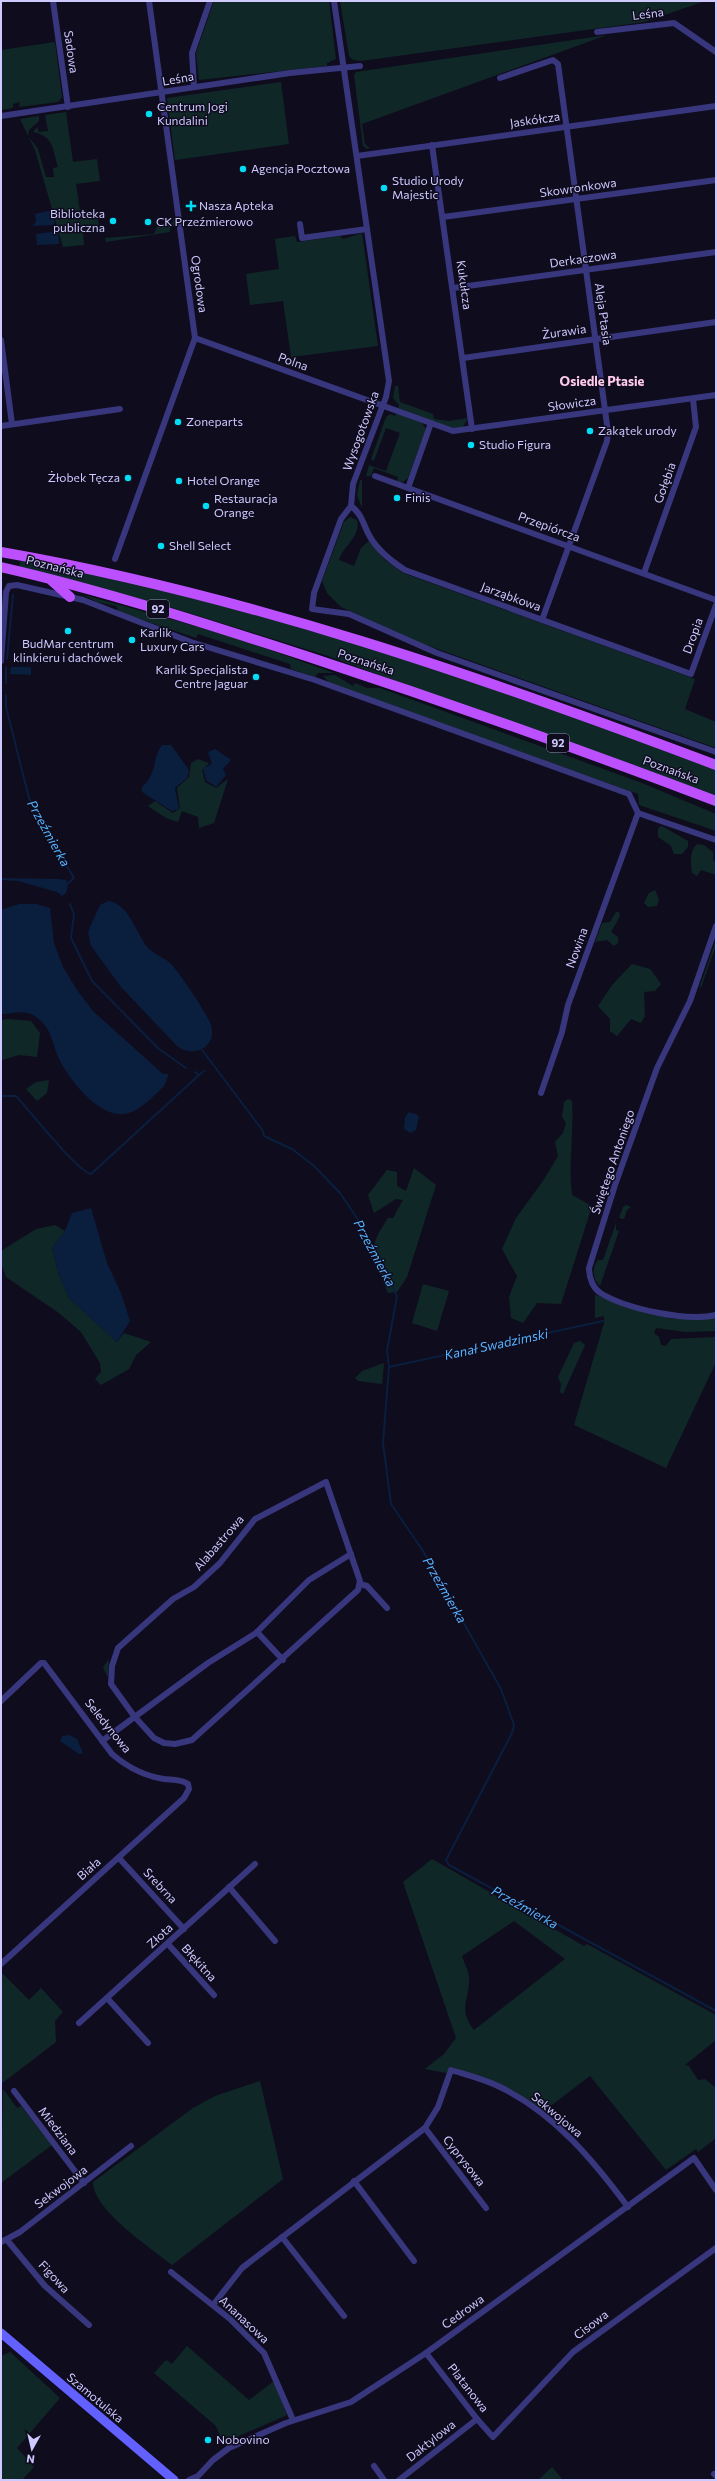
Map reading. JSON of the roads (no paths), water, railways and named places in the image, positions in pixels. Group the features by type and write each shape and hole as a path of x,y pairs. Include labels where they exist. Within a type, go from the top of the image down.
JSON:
{"main road":[{"name":"Poznańska","path":"1,552 162,585 344,634 452,669 716,765"},
{"name":"Poznańska","path":"1,567 113,594 400,687 716,801"},
{"path":"43,577 57,584 70,597"}],"street":[{"name":"Sadowa","path":"53,1 68,107"},
{"name":"Ogrodowa","path":"115,559 195,338 160,93 149,1"},
{"path":"194,87 192,53 210,1"},
{"name":"Wysogotowska","path":"334,1 389,368 389,381 383,406 353,484 351,506 341,519 314,593 312,609 349,614 437,653 716,752"},
{"name":"Leśna","path":"597,32 674,22 716,52"},
{"name":"Aleja Ptasia","path":"500,78 556,61 606,410 607,441 542,620"},
{"name":"Leśna","path":"1,116 194,87 360,66"},
{"name":"Jaskółcza","path":"357,156 716,106"},
{"name":"Kukułcza","path":"432,145 444,217 472,429"},
{"name":"Skowronkowa","path":"444,217 716,180"},
{"path":"300,224 302,238 367,229"},
{"name":"Derkaczowa","path":"453,288 716,252"},
{"name":"Żurawia","path":"463,358 716,322"},
{"name":"Polna","path":"195,338 383,406"},
{"path":"1,340 12,424"},
{"name":"Słowicza","path":"383,406 453,430 472,429 716,395"},
{"name":"Gołębia","path":"644,573 696,427 693,398"},
{"path":"1,426 120,409"},
{"path":"408,488 431,423"},
{"name":"Przepiórcza","path":"375,476 716,600"},
{"name":"Jarząbkowa","path":"351,506 359,512 369,536 380,550 405,570 691,674"},
{"path":"1,661 6,592 9,586 17,585 70,597 191,642 315,680 629,794 638,813 716,840"},
{"name":"Dropia","path":"691,674 716,605"},
{"name":"Nowina","path":"541,1093 562,1032 568,1005 638,813"},
{"name":"Świętego Antoniego","path":"716,926 690,1001 655,1075 615,1185 589,1268 589,1276 601,1294 636,1306 673,1316 700,1317 716,1315"},
{"name":"Alabastrowa","path":"326,1482 360,1584 356,1593 192,1740 175,1744 164,1743 146,1731 111,1684 112,1666 118,1648 174,1599 194,1587 220,1563 255,1519 326,1482"},
{"path":"102,1741 208,1663 257,1632 309,1580 351,1554"},
{"path":"360,1584 367,1586 387,1608"},
{"path":"257,1632 283,1660"},
{"name":"Seledynowa","path":"1,1701 41,1663 44,1663 112,1754 127,1767 162,1779 183,1780 188,1784 189,1789"},
{"name":"Biała","path":"1,1964 184,1798 189,1789"},
{"name":"Srebrna","path":"119,1858 184,1928"},
{"name":"Złota","path":"79,2023 255,1864"},
{"path":"229,1888 275,1941"},
{"name":"Błękitna","path":"168,1944 214,1995"},
{"path":"107,1998 148,2043"},
{"name":"Sekwojowa","path":"425,2128 438,2107 451,2070 498,2086 540,2112 568,2134 628,2207"},
{"name":"Miedziana","path":"14,2091 84,2183"},
{"path":"213,2305 242,2268 425,2128"},
{"name":"Cyprysowa","path":"425,2128 486,2208"},
{"name":"Sekwojowa","path":"4,2241 84,2183 131,2146"},
{"name":"Cedrowa","path":"189,2480 198,2478 211,2462 226,2450 293,2420 351,2402 426,2353 694,2158 716,2190"},
{"path":"354,2181 414,2261"},
{"path":"282,2237 344,2316"},
{"name":"Figowa","path":"4,2241 45,2286 89,2325"},
{"name":"Cisowa","path":"493,2436 573,2352 716,2248"},
{"name":"Ananasowa","path":"171,2272 234,2322 267,2357 293,2420"},
{"name":"Szamotulska","path":"1,2333 174,2480"},
{"name":"Platanowa","path":"426,2353 477,2419 493,2436"},
{"name":"Daktylowa","path":"399,2480 477,2419"},
{"path":"374,2466 384,2480"}],"water":[{"path":"52,210 55,222 53,225 33,226 36,221 35,214"},
{"path":"58,231 59,244 37,245 36,234"},
{"path":"11,667 31,667 31,675 10,674"},
{"path":"162,745 171,745 189,770 187,778 175,788 179,809 172,811 142,792 142,787 150,777 156,756"},
{"path":"215,749 231,760 223,769 226,775 216,787 206,780 203,768 212,764 208,752"},
{"path":"1,878 66,880 68,886 66,893 62,896 57,892 18,881 1,880"},
{"path":"108,901 116,903 127,913 148,948 171,964 199,1003 209,1020 212,1033 208,1045 203,1049 190,1051 183,1050 177,1046 121,987 91,946 88,933 90,927 100,905"},
{"path":"19,904 36,904 50,908 54,943 63,967 77,990 93,1011 163,1074 169,1074 163,1087 138,1109 129,1113 119,1114 98,1106 79,1088 64,1068 47,1028 38,1018 31,1014 20,1012 1,1014 1,910"},
{"path":"409,1112 416,1114 419,1117 416,1130 410,1133 404,1129 405,1117"},
{"path":"91,1208 107,1263 121,1293 130,1321 117,1342 69,1298 59,1275 52,1248 65,1231 72,1213"},
{"path":"69,1735 77,1739 83,1753 79,1754 60,1741 62,1736"}],"waterway":[{"name":"Przeźmierka","path":"7,659 13,595"},
{"name":"Przeźmierka","path":"6,668 6,683"},
{"name":"Przeźmierka","path":"6,695 6,707 29,798 41,823 74,878 66,885"},
{"name":"Przeźmierka","path":"70,904 74,914 71,938 92,981 159,1049 186,1068"},
{"name":"Przeźmierka","path":"202,1050 263,1131 264,1136 292,1149 314,1166 340,1193 365,1230 397,1296 387,1351 389,1367 383,1443 391,1504 423,1551 501,1689 514,1725 512,1733 446,1860 449,1865 716,2011"},
{"name":"Przeźmierka","path":"195,1072 199,1075 204,1071"},
{"path":"1,1096 16,1096 75,1163 91,1174 199,1075"},
{"name":"Kanał Swadzimski","path":"389,1367 603,1321"}],"place":[{"name":"Centrum Jogi Kundalini","path":"149,114"},
{"name":"Agencja Pocztowa","path":"243,169"},
{"name":"Studio Urody Majestic","path":"384,188"},
{"name":"Nasza Apteka","path":"191,206"},
{"name":"Biblioteka publiczna","path":"113,221"},
{"name":"CK Przeźmierowo","path":"148,222"},
{"name":"Zoneparts","path":"178,422"},
{"name":"Zakątek urody","path":"590,431"},
{"name":"Studio Figura","path":"471,445"},
{"name":"Żłobek Tęcza","path":"128,478"},
{"name":"Hotel Orange","path":"179,481"},
{"name":"Finis","path":"397,498"},
{"name":"Restauracja Orange","path":"206,506"},
{"name":"Shell Select","path":"161,546"},
{"name":"BudMar centrum klinkieru i dachówek","path":"68,631"},
{"name":"Karlik Luxury Cars","path":"132,640"},
{"name":"Karlik Specjalista Centre Jaguar","path":"256,677"},
{"name":"Nobovino","path":"208,2440"}],"district":[{"name":"Osiedle Ptasie","path":"602,381"}]}
